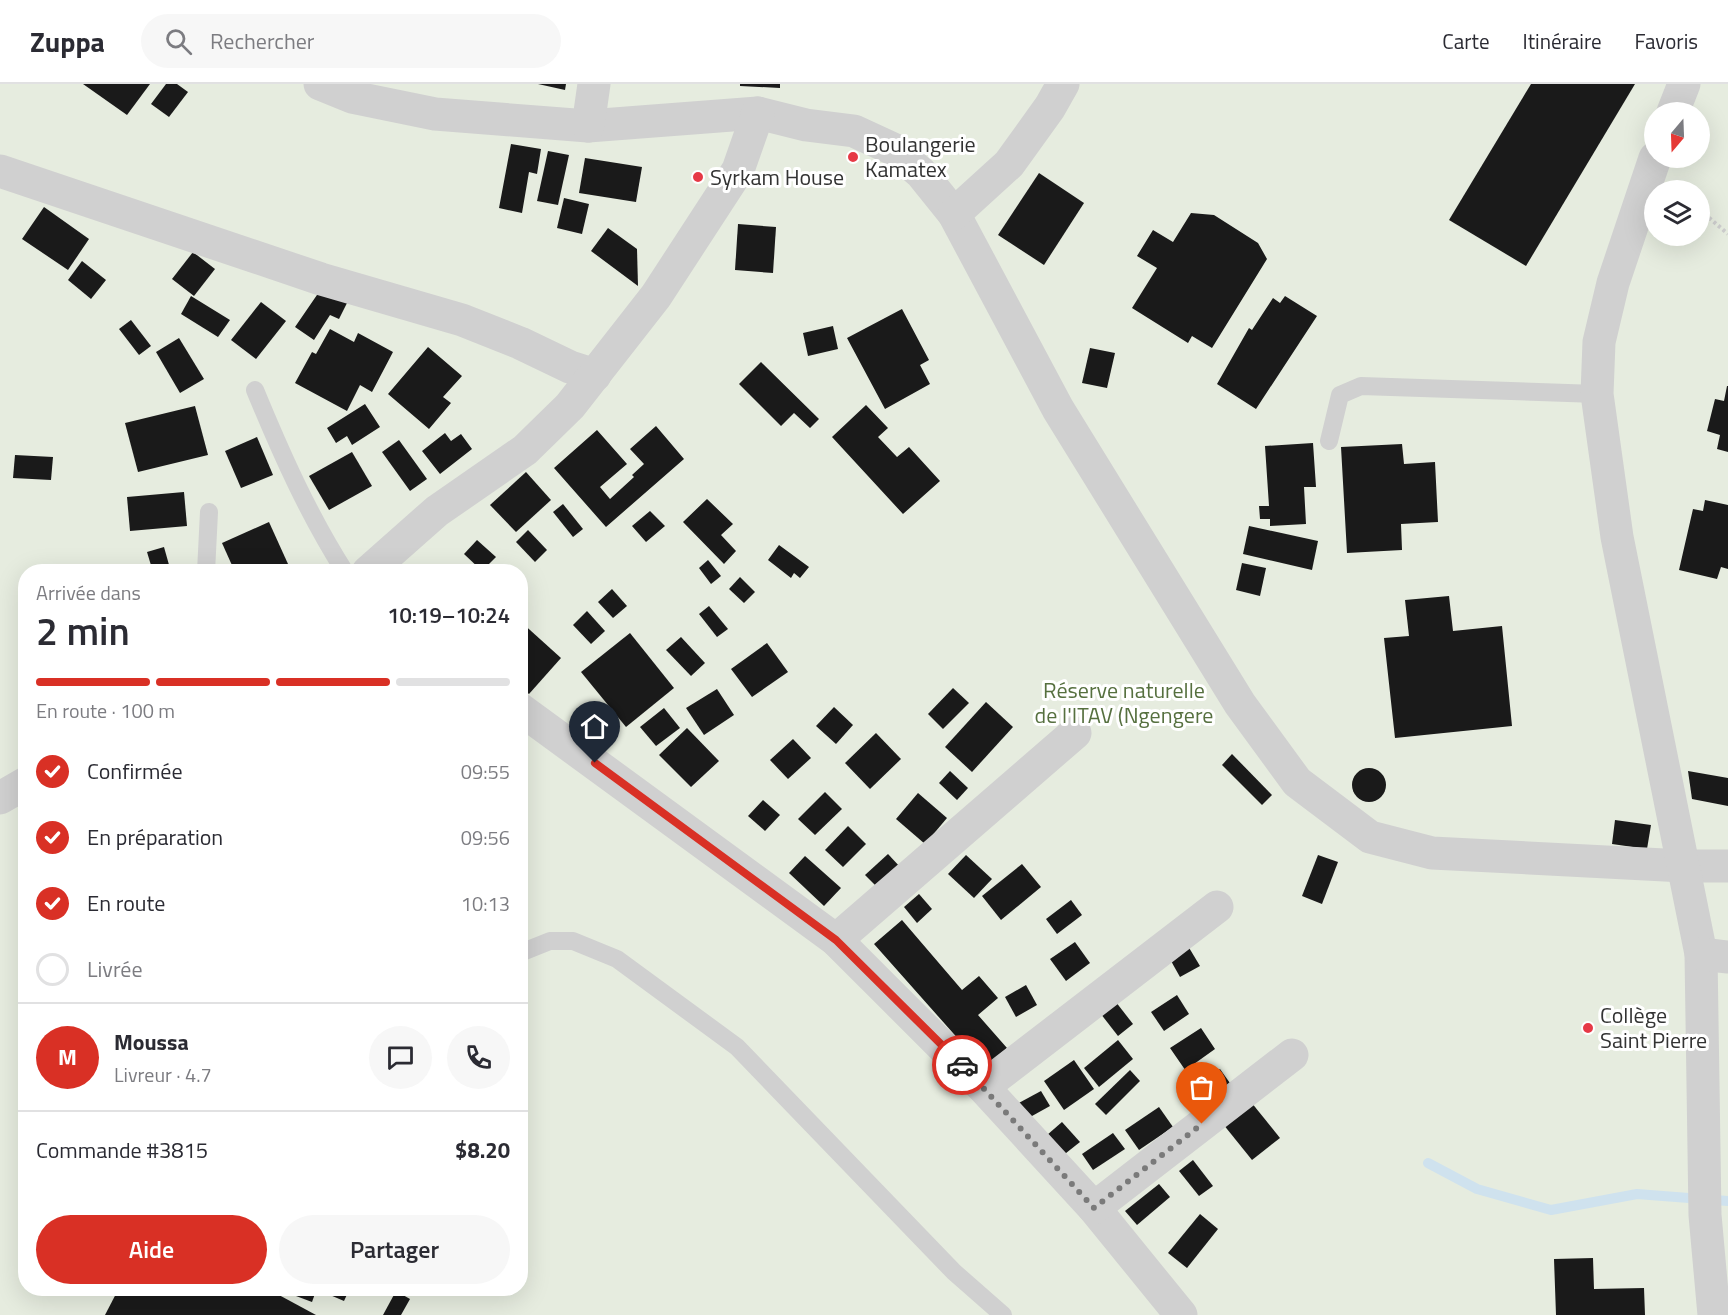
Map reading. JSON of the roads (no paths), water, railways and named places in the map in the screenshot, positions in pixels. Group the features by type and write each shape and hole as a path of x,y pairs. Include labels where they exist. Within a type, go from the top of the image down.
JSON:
{"street":[{"path":"320,84 352,97 435,114 588,126 758,112 806,125 854,131 893,148 921,173 954,214 1058,409 1240,704 1297,782 1370,837 1432,853 1684,866 1728,866"},
{"path":"588,126 594,84"},
{"path":"954,214 1009,164 1063,84"},
{"path":"1677,102 1684,84"},
{"path":"377,564 437,511 525,450 570,406 656,296 738,170 758,112"},
{"path":"1652,168 1610,293 1599,342 1597,394 1617,537 1684,866 1714,955 1706,1207 1714,1315"},
{"path":"0,171 321,279 462,320 520,343 570,367 595,375"},
{"path":"528,715 836,940 983,1087 1094,1208 1181,1315"},
{"path":"836,940 1075,733"},
{"path":"0,798 18,788"},
{"path":"983,1087 1216,907"},
{"path":"1094,1208 1292,1055"}],"lane":[{"path":"1329,441 1340,395 1361,387 1597,394"},
{"path":"255,390 294,482 322,536 340,564"},
{"path":"206,564 209,512"},
{"path":"528,950 550,941 573,941 617,959 737,1047 954,1272 1003,1315"}],"waterway":[{"path":"1428,1163 1477,1189 1551,1210 1637,1194 1728,1201"}],"place":[{"name":"Boulangerie Kamatex","path":"853,157"},
{"name":"Syrkam House","path":"698,177"},
{"name":"Collège Saint Pierre","path":"1588,1028"}],"park label":[{"name":"Réserve naturelle de l'ITAV (Ngengere","path":"1124,702"}]}
